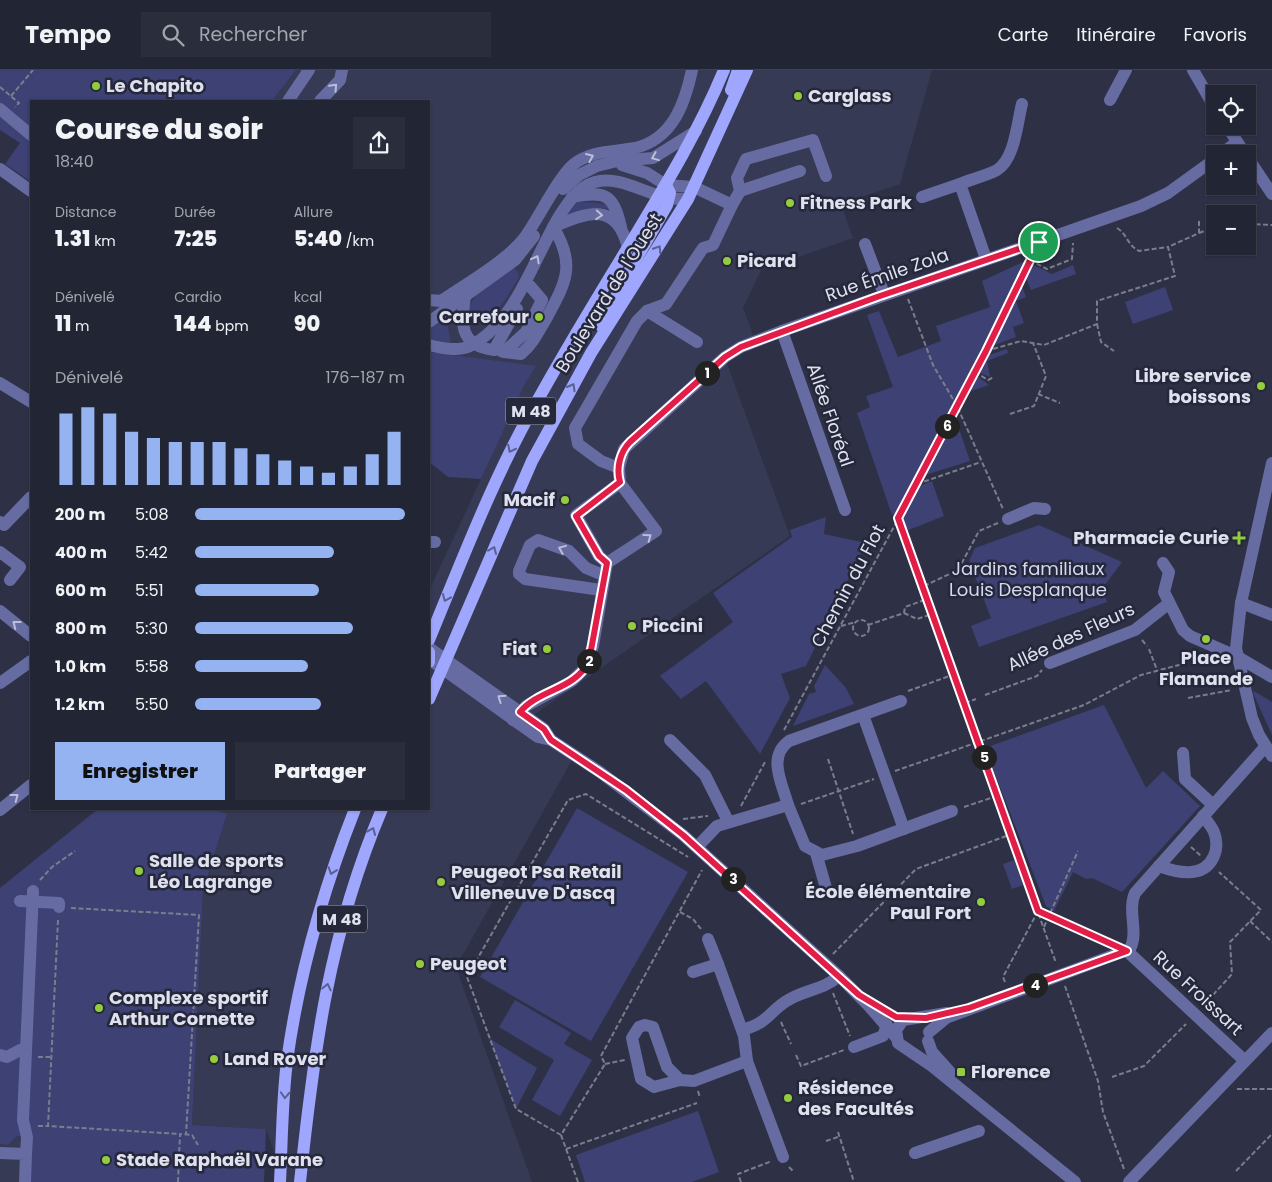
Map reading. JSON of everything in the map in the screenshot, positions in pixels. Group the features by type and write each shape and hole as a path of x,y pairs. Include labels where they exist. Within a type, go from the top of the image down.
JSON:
{"main road":[{"name":"Boulevard de l'Ouest","path":"430,638 486,503 521,430 628,248 665,193 724,70"},
{"name":"M 48","path":"726,120 730,95 738,70"},
{"name":"Boulevard de l'Ouest","path":"430,697 532,461 591,353 688,199 726,120 747,70"},
{"path":"591,353 665,193"},
{"name":"M 48","path":"280,1182 286,1073 298,996 319,909 354,810"},
{"name":"M 48","path":"300,1182 314,1054 337,938 356,872 382,810"}],"street":[{"path":"289,100 309,70"},
{"path":"321,100 340,80 342,70"},
{"path":"430,300 441,301 494,265 524,238 573,165 594,155 613,150 636,148 655,140 677,116 686,98 692,70"},
{"path":"1110,100 1126,70"},
{"path":"1193,70 1206,92"},
{"path":"922,197 997,170 1004,164 1011,147 1022,104"},
{"path":"4,113 30,134"},
{"path":"430,321 515,260 532,240 566,185 578,175 597,166 616,161 653,158 696,131"},
{"path":"1233,135 1239,145"},
{"path":"740,191 737,178 746,158 813,140 826,176"},
{"path":"1233,145 1237,142"},
{"name":"Rue Émile Zola","path":"620,482 619,468 626,446 725,357 741,347 884,294 1039,242 1158,199 1206,165"},
{"path":"597,166 627,166 647,173 665,193"},
{"path":"0,169 30,190"},
{"path":"1256,170 1272,194"},
{"path":"619,468 601,461 578,444 575,428 637,321 648,311 666,304 703,248 713,245 740,191 800,171"},
{"path":"499,351 553,227 572,197 583,187 602,180 688,199"},
{"path":"960,184 986,259"},
{"path":"665,193 694,187 732,205"},
{"path":"572,197 596,193 610,199 617,210 628,248"},
{"path":"553,227 588,215 599,214 609,216 621,227"},
{"path":"466,296 462,320 463,331 474,343 499,351 521,354 531,346 564,286 567,263 559,238 553,227"},
{"path":"865,244 884,294"},
{"path":"499,351 526,332 542,300 528,283 515,260"},
{"path":"430,345 446,349 469,347 487,335 508,313 528,283"},
{"path":"648,311 697,342"},
{"name":"Allée Floréal","path":"782,331 845,510"},
{"path":"0,383 30,401"},
{"path":"907,1050 919,1050 940,1021 969,1008 1127,951 1133,939 1134,897 1158,866 1213,805 1269,751 1255,727 1244,688 1236,656 1236,630 1272,463"},
{"path":"516,716 533,701 572,681 585,668 593,646 605,569 576,516 620,482 656,532 605,569 586,568 569,551 538,540 530,545 519,571 519,574 525,579 601,590"},
{"path":"1,525 30,498"},
{"path":"1008,519 1034,508 1045,509"},
{"path":"0,552 20,567 10,580"},
{"path":"1163,563 1169,572 1164,592 1168,604 1183,630 1190,636 1236,656 1272,677"},
{"path":"1241,603 1272,615"},
{"name":"Allée des Fleurs","path":"1050,663 1134,630 1168,604"},
{"path":"0,612 30,635"},
{"path":"430,649 444,664 516,716 544,729 551,740 626,790 697,847 835,980 885,1012 924,1023 930,1048 990,1114"},
{"path":"430,660 444,664"},
{"path":"0,683 30,661"},
{"path":"826,888 816,854 803,842 788,805 777,766 780,749 789,741 901,701"},
{"path":"863,715 904,829"},
{"path":"670,740 705,775 726,817"},
{"path":"1183,753 1185,779 1213,805"},
{"path":"0,810 30,786"},
{"path":"697,847 711,830 726,817 788,805"},
{"path":"816,854 830,855 952,811"},
{"path":"1158,866 1184,873 1194,872 1209,864 1216,850 1216,841 1214,832 1203,816"},
{"path":"25,1182 27,1137 22,1120 26,1051 29,898 59,903 59,907"},
{"path":"708,939 742,1030 747,1061 782,1156"},
{"name":"Rue Froissart","path":"1127,951 1245,1061"},
{"path":"693,972 718,964"},
{"path":"742,1030 762,1024 776,1010 795,996 835,980"},
{"path":"859,995 887,1025 900,1046 932,1066 1075,1182"},
{"path":"895,1036 897,1027 910,1018 931,1017 969,1008"},
{"path":"680,1080 666,1067 655,1031 649,1026 642,1025 633,1033 632,1042 640,1075 645,1083 659,1087 680,1080 694,1080 747,1061"},
{"path":"854,1047 883,1036 887,1025"},
{"path":"1131,1181 1272,1033"},
{"path":"0,1055 6,1057 20,1050 26,1051"},
{"path":"915,1153 979,1131"},
{"path":"0,1153 26,1154"}],"path":[{"path":"11,96 33,70"},
{"path":"0,87 19,103 4,113"},
{"path":"1199,221 1199,233"},
{"path":"1256,224 1272,225"},
{"path":"1111,227 1121,230 1128,243 1139,251 1168,247 1206,230"},
{"path":"1030,260 1047,269 1072,259 1071,247 1076,240"},
{"name":"Chemin du Flot","path":"782,732 917,484 986,351 1039,242"},
{"path":"1114,351 1101,342 1097,324 1098,301 1175,276 1168,247"},
{"path":"904,288 933,365 957,406 1008,519 979,531 958,570 923,587"},
{"path":"986,351 1021,341 1044,345 1097,324"},
{"path":"1010,414 1034,406 1046,376 1033,343"},
{"path":"975,372 988,380 994,377"},
{"path":"1038,394 1060,403"},
{"path":"917,484 981,462"},
{"path":"898,518 965,702 1010,835 1098,1081 1103,1112 1121,1165 1131,1181"},
{"path":"904,613 905,607 927,598"},
{"path":"868,624 904,613 917,619 932,614"},
{"path":"841,626 862,620 868,624"},
{"path":"856,622 854,630 859,635 867,633 868,624"},
{"path":"979,742 1084,705 1140,675 1184,662 1210,644"},
{"path":"1149,649 1158,670"},
{"name":"Allée des Fleurs","path":"985,695 1037,676 1050,663"},
{"path":"901,701 909,690 955,674"},
{"path":"1188,698 1244,688"},
{"path":"965,702 976,699"},
{"path":"677,820 714,816 726,817 741,806 768,757"},
{"path":"828,759 857,846"},
{"path":"578,1182 561,1135 516,1109 467,977 568,800 586,794 695,862"},
{"path":"952,811 997,796"},
{"path":"830,958 916,869 1010,835"},
{"path":"1182,839 1261,910"},
{"path":"29,898 52,867 75,851"},
{"path":"1044,927 1078,851"},
{"path":"606,1064 601,1056 704,867"},
{"path":"186,1134 199,915 59,907 48,1126 186,1134 192,1135 198,1145"},
{"path":"1038,911 1127,951"},
{"path":"1008,994 1003,977 1038,911"},
{"path":"680,912 693,918 708,939"},
{"path":"1250,921 1272,942"},
{"path":"796,1055 801,1066 854,1047 835,980"},
{"path":"776,1010 791,1044"},
{"path":"561,1135 606,1064 637,1057"},
{"path":"1219,1088 1272,1089"},
{"path":"566,1149 697,1103"},
{"path":"838,1132 853,1182"},
{"path":"178,1182 180,1134"},
{"path":"1236,1171 1272,1134"},
{"path":"826,1141 839,1137"},
{"path":"741,1182 738,1174 782,1156"}],"shaded area":[{"path":"296,70 932,70 900,184 846,202 843,210 853,238 761,270 743,308 753,335 727,364 790,536 531,717 577,751 456,967 532,1182 285,1182 266,1129 192,1125 203,891 227,814 217,810 430,810 430,589 526,382 430,351 430,100 273,100"},
{"path":"17,1136 32,1137 30,1182 0,1182 0,1144 8,1145"}],"green space":[{"path":"0,70 296,70 273,100 30,100 30,181 5,164 20,143 0,130"},
{"path":"576,201 605,204 611,209 595,208 568,215"},
{"path":"1033,250 909,488 892,515 857,413 870,407 866,396 893,387 867,315 879,311 898,357 941,341 936,326 990,307 982,281 1027,260 1024,253"},
{"path":"1034,265 1052,274 1073,265 1076,274 1031,290 1026,278"},
{"path":"514,268 518,272 519,277 496,311 490,317 475,325 467,322 467,313 475,296 498,277"},
{"path":"1022,286 1026,297 1016,301 1024,323 1013,327 1016,337 992,346"},
{"path":"1165,287 1173,310 1133,324 1125,302"},
{"path":"446,315 451,344 430,339 430,326"},
{"path":"1007,349 1008,353 987,361 990,377 978,372 986,356"},
{"path":"430,352 536,366 526,382 481,479 448,477 430,463"},
{"path":"976,375 989,385 968,392"},
{"path":"955,417 970,461 922,476"},
{"path":"932,481 944,516 906,531 901,519 919,486"},
{"path":"826,517 824,534 866,543 806,666 781,674 790,698 760,754 706,681 681,699 660,676 733,622 713,593 792,537 790,530"},
{"name":"Jardins familiaux Louis Desplanque","path":"1039,525 1122,562 1102,589 1107,602 979,647 971,626 991,618 969,561 975,548"},
{"path":"825,665 846,688 854,704 793,726 809,694 816,692 814,686"},
{"path":"1254,691 1272,702 1272,735 1253,693"},
{"path":"1104,705 1146,788 1163,771 1200,806 1122,892 1092,878 1086,879 1073,872 1054,911 1046,906 985,748"},
{"path":"577,808 688,872 591,1041 480,977"},
{"name":"Complexe sportif Arthur Cornette","path":"97,810 217,810 227,814 203,891 192,1125 266,1129 264,1182 30,1182 32,1138 17,1136 8,1145 0,1144 0,888"},
{"path":"1014,860 1023,885 1012,889 1003,864"},
{"path":"515,1000 571,1033 564,1044 592,1060 560,1116 532,1100 554,1060 499,1027"},
{"path":"489,1038 537,1068 516,1109"},
{"path":"698,1111 719,1172 692,1182 585,1182 576,1155"}],"place":[{"name":"Le Chapito","path":"96,86"},
{"name":"Carglass","path":"798,96"},
{"name":"Fitness Park","path":"790,203"},
{"name":"Picard","path":"727,261"},
{"name":"Carrefour","path":"539,317"},
{"name":"Libre service boissons","path":"1261,386"},
{"name":"Macif","path":"565,500"},
{"name":"Pharmacie Curie","path":"1239,538"},
{"name":"Piccini","path":"632,626"},
{"name":"Place Flamande","path":"1206,639"},
{"name":"Fiat","path":"547,649"},
{"name":"Salle de sports Léo Lagrange","path":"139,871"},
{"name":"Peugeot Psa Retail Villeneuve D'ascq","path":"441,882"},
{"name":"École élémentaire Paul Fort","path":"981,902"},
{"name":"Peugeot","path":"420,964"},
{"name":"Complexe sportif Arthur Cornette","path":"99,1008"},
{"name":"Land Rover","path":"214,1059"},
{"name":"Florence","path":"961,1072"},
{"name":"Résidence des Facultés","path":"788,1098"},
{"name":"Stade Raphaël Varane","path":"106,1160"}],"route":[{"path":"1039,242 986,351 898,518 1038,911 1127,951 969,1008 926,1018 900,1018 885,1012 859,995 710,857 626,790 551,740 544,729 520,712 533,701 572,681 580,674 589,661 593,646 603,575 607,563 599,556 582,530 576,516 620,482 620,462 624,449 630,442 725,357 741,347 877,297 1039,242"}]}
